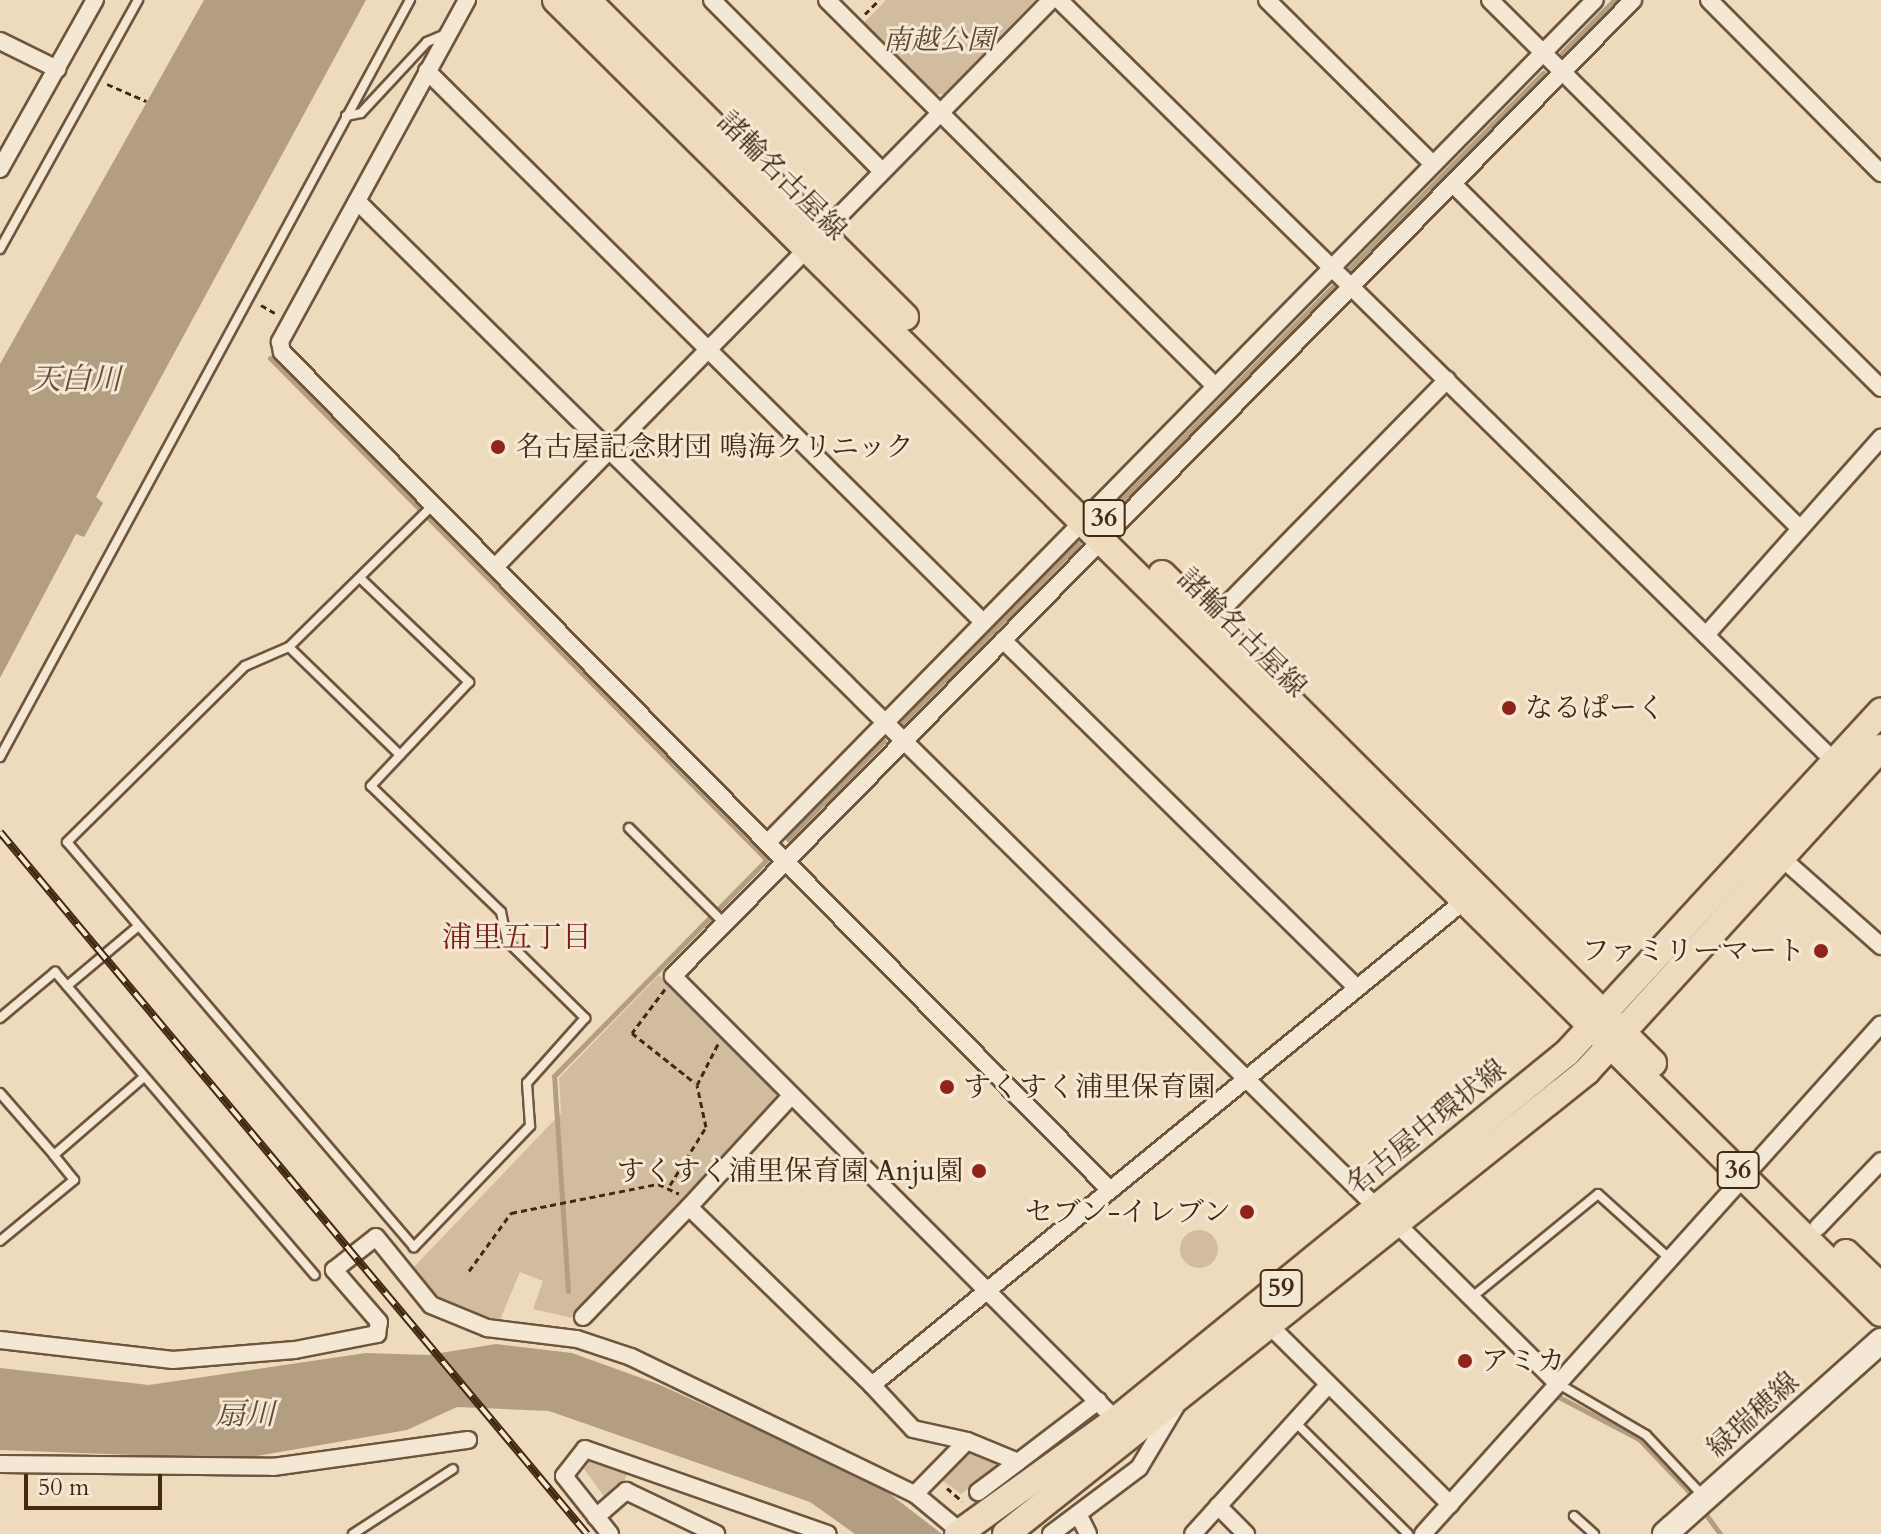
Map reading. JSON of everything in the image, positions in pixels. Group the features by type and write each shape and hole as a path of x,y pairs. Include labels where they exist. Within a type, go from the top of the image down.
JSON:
{"main road":[{"name":"諸輪名古屋線","path":"556,0 816,240"},
{"name":"諸輪名古屋線","path":"587,0 816,240 1749,1170 1881,1313"},
{"name":"諸輪名古屋線","path":"1205,627 1465,900 1609,1031"},
{"name":"名古屋中環状線","path":"960,1533 1107,1411 1609,1031 1881,711"},
{"name":"名古屋中環状線","path":"1006,1534 1179,1402 1269,1325 1398,1225 1609,1031 1783,859 1881,748"},
{"name":"諸輪名古屋線","path":"1749,1170 1818,1227 1881,1287"},
{"name":"緑瑞穂線","path":"1665,1534 1881,1341"}],"street":[{"path":"0,169 95,0"},
{"path":"467,0 280,342 495,567 770,840 786,861 1110,1190"},
{"path":"712,0 882,171"},
{"path":"827,0 1215,386"},
{"path":"495,567 1051,0"},
{"path":"1059,0 1330,270 1352,287 1835,762"},
{"path":"1267,0 1433,164"},
{"path":"1490,0 1881,388"},
{"path":"770,840 1595,0"},
{"path":"978,1492 1018,1462 1107,1411 673,976 718,917 786,861 1633,0"},
{"path":"1709,0 1881,173"},
{"path":"0,41 57,69"},
{"path":"427,71 983,622"},
{"path":"1453,184 1800,529"},
{"path":"357,201 883,724 1377,1208"},
{"path":"1205,627 1447,380"},
{"path":"1706,635 1881,438"},
{"path":"1003,640 1356,987"},
{"path":"1783,859 1881,946"},
{"path":"872,1385 1465,900"},
{"path":"1423,1534 1881,1024"},
{"path":"583,1317 791,1096"},
{"path":"1818,1227 1881,1161"},
{"path":"689,1207 913,1429 967,1441 1018,1462"},
{"path":"1398,1225 1557,1383"},
{"path":"0,1340 123,1358 230,1357 377,1334 379,1322 334,1270 376,1237 431,1305 487,1328 577,1339 659,1369 915,1494 960,1533"},
{"path":"1269,1325 1327,1386 1450,1504"},
{"path":"1193,1534 1327,1386"},
{"path":"1051,1534 1139,1468 1179,1402"},
{"path":"0,1464 273,1467 468,1440"},
{"path":"915,1494 967,1441"},
{"path":"610,1534 564,1476 585,1449 828,1534"},
{"path":"596,1517 626,1491 716,1534"},
{"path":"1218,1506 1246,1534"},
{"path":"1078,1514 1088,1534"}],"lane":[{"path":"0,249 138,0"},
{"path":"0,757 410,0"},
{"path":"346,116 361,113 427,42 449,33"},
{"path":"360,578 469,682 371,786 501,912 507,941 585,1018 527,1083 530,1126 414,1247 136,928 67,842 245,666 289,647 434,504"},
{"path":"289,647 400,755"},
{"path":"629,828 718,917"},
{"path":"67,986 136,928"},
{"path":"0,1018 55,972 315,1275"},
{"path":"54,1155 144,1077"},
{"path":"0,1093 74,1180 0,1241"},
{"path":"1471,1298 1598,1194 1670,1259"},
{"path":"1557,1383 1646,1435 1701,1501"},
{"path":"1294,1422 1408,1534"},
{"path":"354,1534 453,1469"},
{"path":"1574,1516 1594,1534"}],"path":[{"path":"95,78 146,101"},
{"path":"248,298 276,313 271,326 280,342"},
{"path":"469,1271 511,1213 669,1186 706,1127 697,1085 632,1033 673,976"},
{"path":"697,1085 728,1031"},
{"path":"669,1186 689,1207"}],"green space":[{"name":"南越公園","path":"886,0 1035,0 944,94 933,94 862,25"},
{"path":"659,975 776,1093 775,1101 572,1318 533,1309 543,1281 520,1272 499,1322 438,1302 411,1270 561,1113 559,1078"},
{"path":"1199,1230 1213,1235 1218,1249 1213,1263 1199,1268 1185,1263 1180,1249 1185,1235"},
{"path":"967,1451 996,1460 996,1469 961,1494 939,1478"},
{"path":"589,1456 630,1466 622,1487 606,1499 584,1469"}],"water":[{"name":"天白川","path":"204,0 366,0 96,497 103,503 84,537 76,534 0,678 0,364"},
{"name":"扇川","path":"496,1344 572,1353 658,1384 877,1484 942,1534 855,1534 810,1502 549,1411 457,1407 407,1430 239,1459 0,1450 0,1368 149,1385 366,1353 428,1355"}],"waterway":[{"path":"1562,53 1614,0"},
{"path":"1349,269 1543,73"},
{"path":"1121,501 1332,287"},
{"path":"270,358 766,859"},
{"path":"903,722 1078,544"},
{"path":"788,839 884,741"},
{"path":"568,1291 554,1076 769,857"},
{"path":"1557,1396 1639,1439 1694,1497"},
{"path":"1702,1509 1720,1534"}],"railway":[{"path":"0,832 587,1534"}],"place":[{"name":"名古屋記念財団 鳴海クリニック","path":"498,447"},
{"name":"なるぱーく","path":"1509,708"},
{"name":"ファミリーマート","path":"1821,951"},
{"name":"すくすく浦里保育園","path":"947,1087"},
{"name":"すくすく浦里保育園 Anju園","path":"979,1171"},
{"name":"セブン-イレブン","path":"1247,1212"},
{"name":"アミカ","path":"1465,1361"}],"district":[{"name":"浦里五丁目","path":"517,938"}]}
